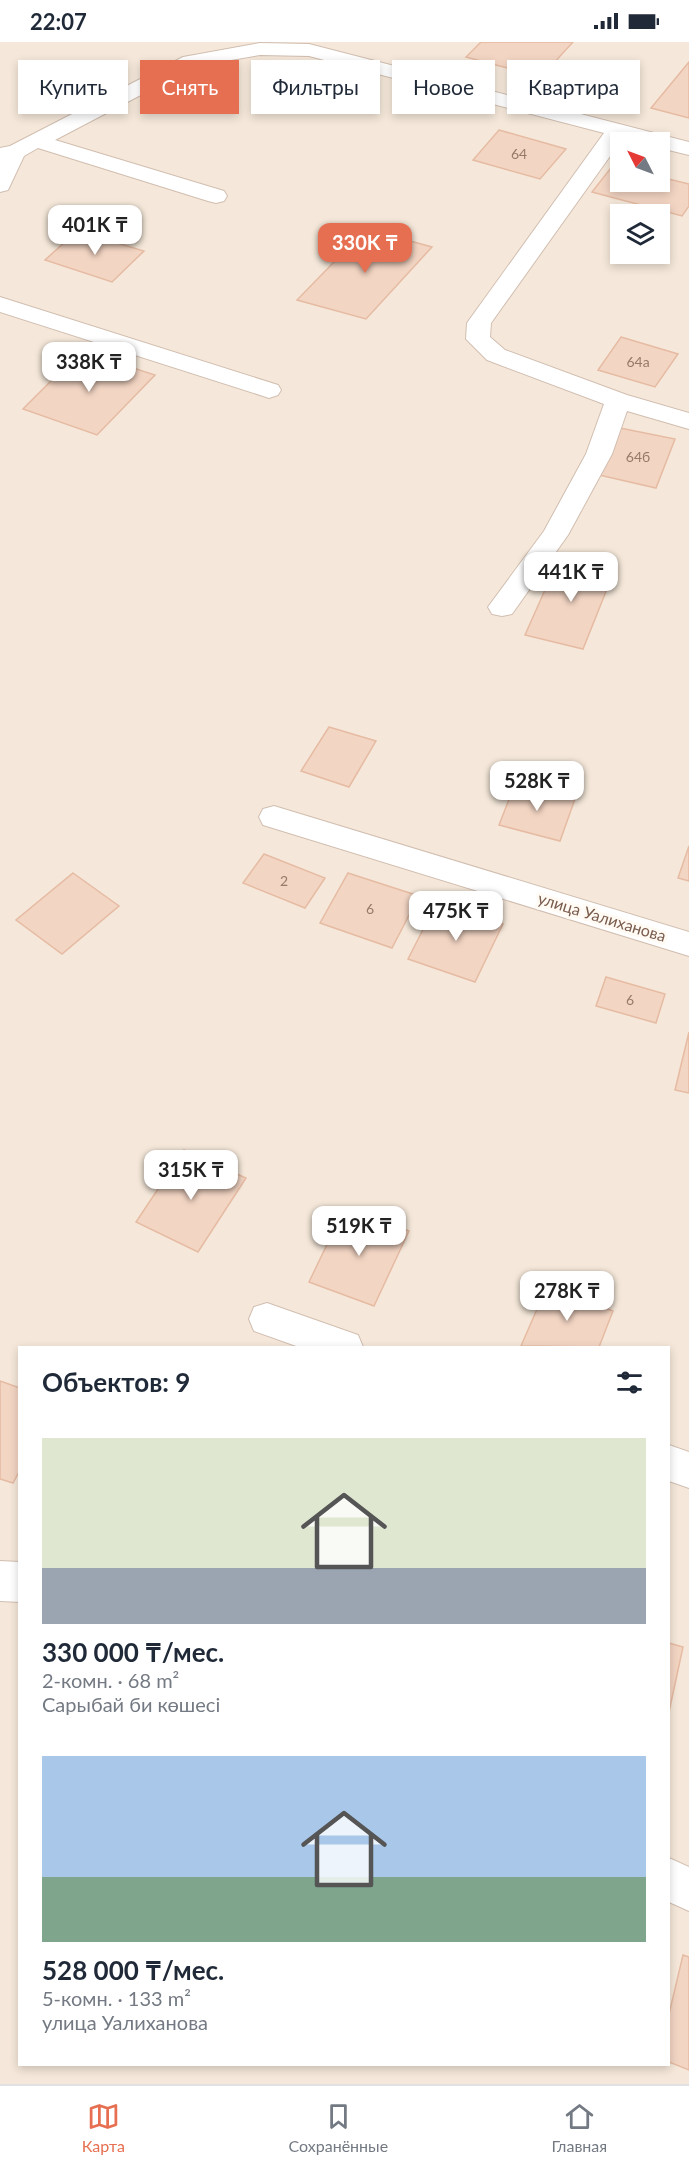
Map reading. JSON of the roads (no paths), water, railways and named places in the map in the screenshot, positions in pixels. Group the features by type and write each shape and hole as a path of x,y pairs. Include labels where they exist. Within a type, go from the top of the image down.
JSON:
{"street":[{"path":"0,185 8,153 37,141 190,61 260,49 309,50 689,149"},
{"path":"617,131 479,323 478,339 496,355 618,400 689,421"},
{"path":"37,141 216,196"},
{"path":"0,304 269,390"},
{"path":"502,607 555,535 599,454 618,400"},
{"name":"улица Уалиханова","path":"274,818 689,944"},
{"path":"267,1319 342,1346"},
{"path":"670,1463 689,1470"},
{"path":"0,1581 18,1582"},
{"path":"670,1880 689,1889"}]}
